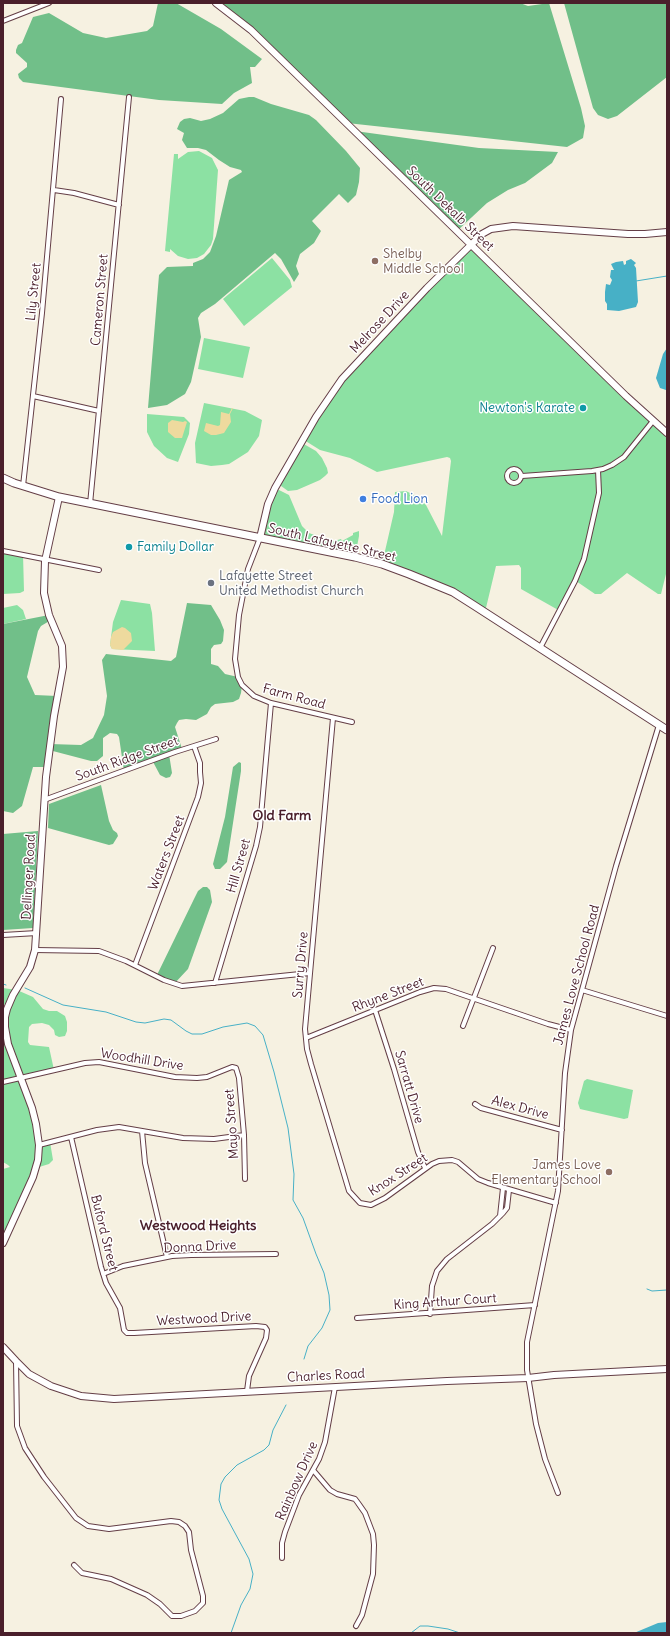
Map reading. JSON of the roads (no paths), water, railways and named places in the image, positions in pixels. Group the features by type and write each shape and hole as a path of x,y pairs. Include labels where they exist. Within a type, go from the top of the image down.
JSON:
{"main road":[{"name":"South Lafayette Street","path":"3,478 59,497 355,557 382,564 409,574 453,592 667,730"}],"street":[{"path":"3,21 49,3"},
{"name":"South Dekalb Street","path":"216,3 251,30 653,422 667,433"},
{"name":"Cameron Street","path":"90,504 129,97"},
{"name":"Lily Street","path":"23,486 54,190 61,99"},
{"path":"54,190 74,193 119,205"},
{"name":"Melrose Drive","path":"260,538 268,504 275,488 316,417 342,379 470,244 486,231 507,226 628,234 667,232"},
{"path":"33,396 99,411"},
{"path":"522,476 598,470 612,465 624,457 653,422"},
{"path":"540,648 576,581 584,559 599,493 598,470"},
{"name":"Dellinger Road","path":"3,1244 33,1177 38,1160 39,1145 36,1124 6,1034 5,1017 13,995 30,967 35,950 37,933 44,800 49,750 63,659 62,646 49,615 46,602 44,572 59,497"},
{"name":"Farm Road","path":"260,538 243,587 239,615 235,659 237,673 242,685 254,696 271,703 352,722"},
{"path":"3,551 99,570"},
{"name":"Hill Street","path":"215,983 256,846 260,826 271,703"},
{"name":"Surry Drive","path":"334,718 306,1016 306,1038 311,1064 346,1184 351,1194 360,1203"},
{"name":"James Love School Road","path":"558,1493 540,1439 528,1378 527,1346 534,1304 556,1203 560,1173 565,1073 571,1030 616,866 659,725"},
{"name":"South Ridge Street","path":"44,800 175,752 216,739"},
{"name":"Waters Street","path":"135,965 198,797 201,783 200,763 194,746"},
{"path":"3,935 37,933"},
{"path":"463,1026 493,948"},
{"path":"35,950 99,951 135,965 164,980 178,985 195,985 310,973"},
{"name":"Rhyne Street","path":"306,1038 420,992 434,988 446,989 548,1024 571,1030"},
{"path":"582,990 667,1016"},
{"name":"Sarratt Drive","path":"375,1010 418,1152 425,1168"},
{"name":"Woodhill Drive","path":"3,1082 85,1063 99,1062 175,1077 197,1078 207,1077 232,1067 236,1068"},
{"name":"Mayo Street","path":"236,1068 239,1078 244,1135 245,1179"},
{"name":"Alex Drive","path":"475,1104 481,1108 562,1130"},
{"path":"39,1145 97,1130 119,1127 196,1139 244,1135"},
{"path":"142,1131 145,1163 167,1257"},
{"name":"Buford Street","path":"71,1137 103,1274 120,1308 124,1330"},
{"name":"Knox Street","path":"360,1203 371,1205 378,1202 425,1168 439,1161 452,1160 458,1162 478,1179 509,1190 556,1203"},
{"path":"500,1216 503,1188"},
{"path":"430,1314 432,1286 441,1265 500,1216 507,1208 509,1190"},
{"name":"Donna Drive","path":"103,1274 123,1266 167,1257 191,1255 276,1254"},
{"name":"King Arthur Court","path":"357,1318 430,1314 534,1304"},
{"name":"Westwood Drive","path":"124,1330 127,1333 134,1333 256,1326 265,1327 267,1330 266,1338 249,1376 247,1391"},
{"name":"Charles Road","path":"3,1347 16,1361 39,1380 58,1390 81,1396 114,1399 247,1391 528,1378 554,1375 667,1369"},
{"path":"16,1361 16,1415 18,1433 30,1457 76,1518 82,1523 95,1528 109,1529 172,1521 182,1523 189,1532 191,1550 203,1596 203,1603 195,1611 175,1617 169,1614 153,1599 140,1592 111,1579 82,1573 74,1565"},
{"name":"Rainbow Drive","path":"282,1558 282,1543 285,1532 299,1495 319,1459 325,1442 335,1387"},
{"path":"313,1470 330,1490 355,1500 358,1503 365,1513 373,1534 373,1574 362,1615 356,1626"}],"water":[{"path":"631,259 636,263 634,265 636,268 638,302 636,307 619,311 607,310 605,292 606,284 610,285 612,280 610,277 611,270 614,270 611,264 623,261 624,265 626,264 626,261"},
{"path":"667,348 666,390 660,388 656,378 663,354"},
{"path":"667,1622 667,1633 634,1633 658,1623"}],"waterway":[{"path":"636,281 667,276"},
{"path":"25,988 63,1005 106,1012 136,1022 145,1023 164,1019 171,1020 192,1034 202,1034 223,1027 247,1023 255,1026 263,1035 288,1128 294,1174 293,1200 303,1218 324,1273 329,1295 330,1310 322,1328 308,1346 304,1359"},
{"path":"647,1289 652,1291 667,1290"},
{"path":"231,1633 241,1605 250,1589 253,1574 249,1559 222,1509 219,1500 221,1484 225,1477 237,1465 264,1450 269,1445 273,1430 286,1405"},
{"path":"411,1633 420,1626 448,1629 460,1633"}],"place":[{"name":"Shelby Middle School","path":"375,261"},
{"name":"Newton's Karate","path":"583,408"},
{"name":"Food Lion","path":"363,499"},
{"name":"Family Dollar","path":"129,547"},
{"name":"Lafayette Street United Methodist Church","path":"211,583"},
{"name":"James Love Elementary School","path":"609,1172"}],"district":[{"name":"Old Farm","path":"282,816"},
{"name":"Westwood Heights","path":"198,1226"}]}
